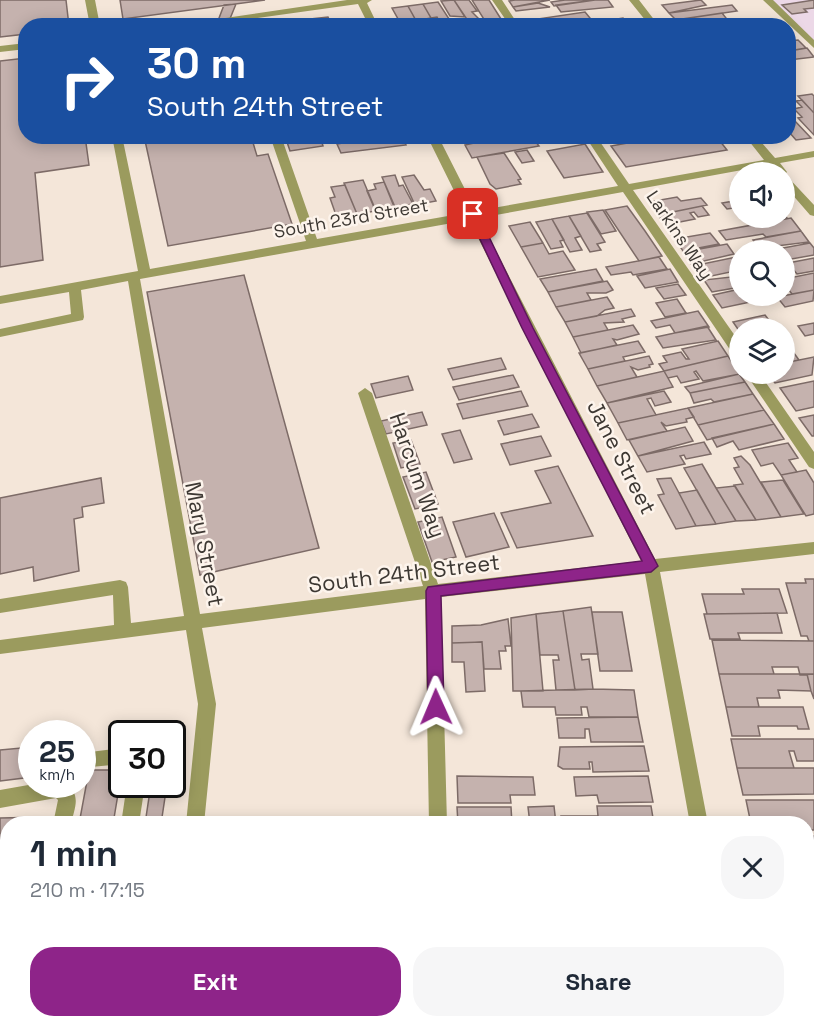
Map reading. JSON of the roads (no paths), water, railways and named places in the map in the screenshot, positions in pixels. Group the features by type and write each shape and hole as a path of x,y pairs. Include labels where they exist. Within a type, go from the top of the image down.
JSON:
{"street":[{"path":"90,0 93,18"},
{"path":"361,0 370,18"},
{"path":"258,18 367,0"},
{"path":"497,0 509,18"},
{"path":"634,0 649,18"},
{"path":"768,0 786,18"},
{"path":"796,27 814,45"},
{"path":"0,50 18,47"},
{"name":"Mary Street","path":"118,144 207,704 196,816"},
{"path":"278,144 312,242"},
{"name":"Jane Street","path":"436,144 651,566 698,816"},
{"name":"Larkins Way","path":"595,144 729,338"},
{"path":"756,144 771,162"},
{"name":"South 23rd Street","path":"771,162 814,154"},
{"name":"South 23rd Street","path":"0,300 312,242 729,169"},
{"path":"795,190 814,212"},
{"path":"0,333 78,317 74,286"},
{"path":"760,384 814,463"},
{"name":"Harcum Way","path":"365,393 433,591 438,816"},
{"name":"South 24th Street","path":"0,647 433,591 814,548"},
{"path":"0,606 120,586 123,631"},
{"path":"0,799 18,795"},
{"path":"64,816 68,798"},
{"path":"131,816 134,798"}]}
